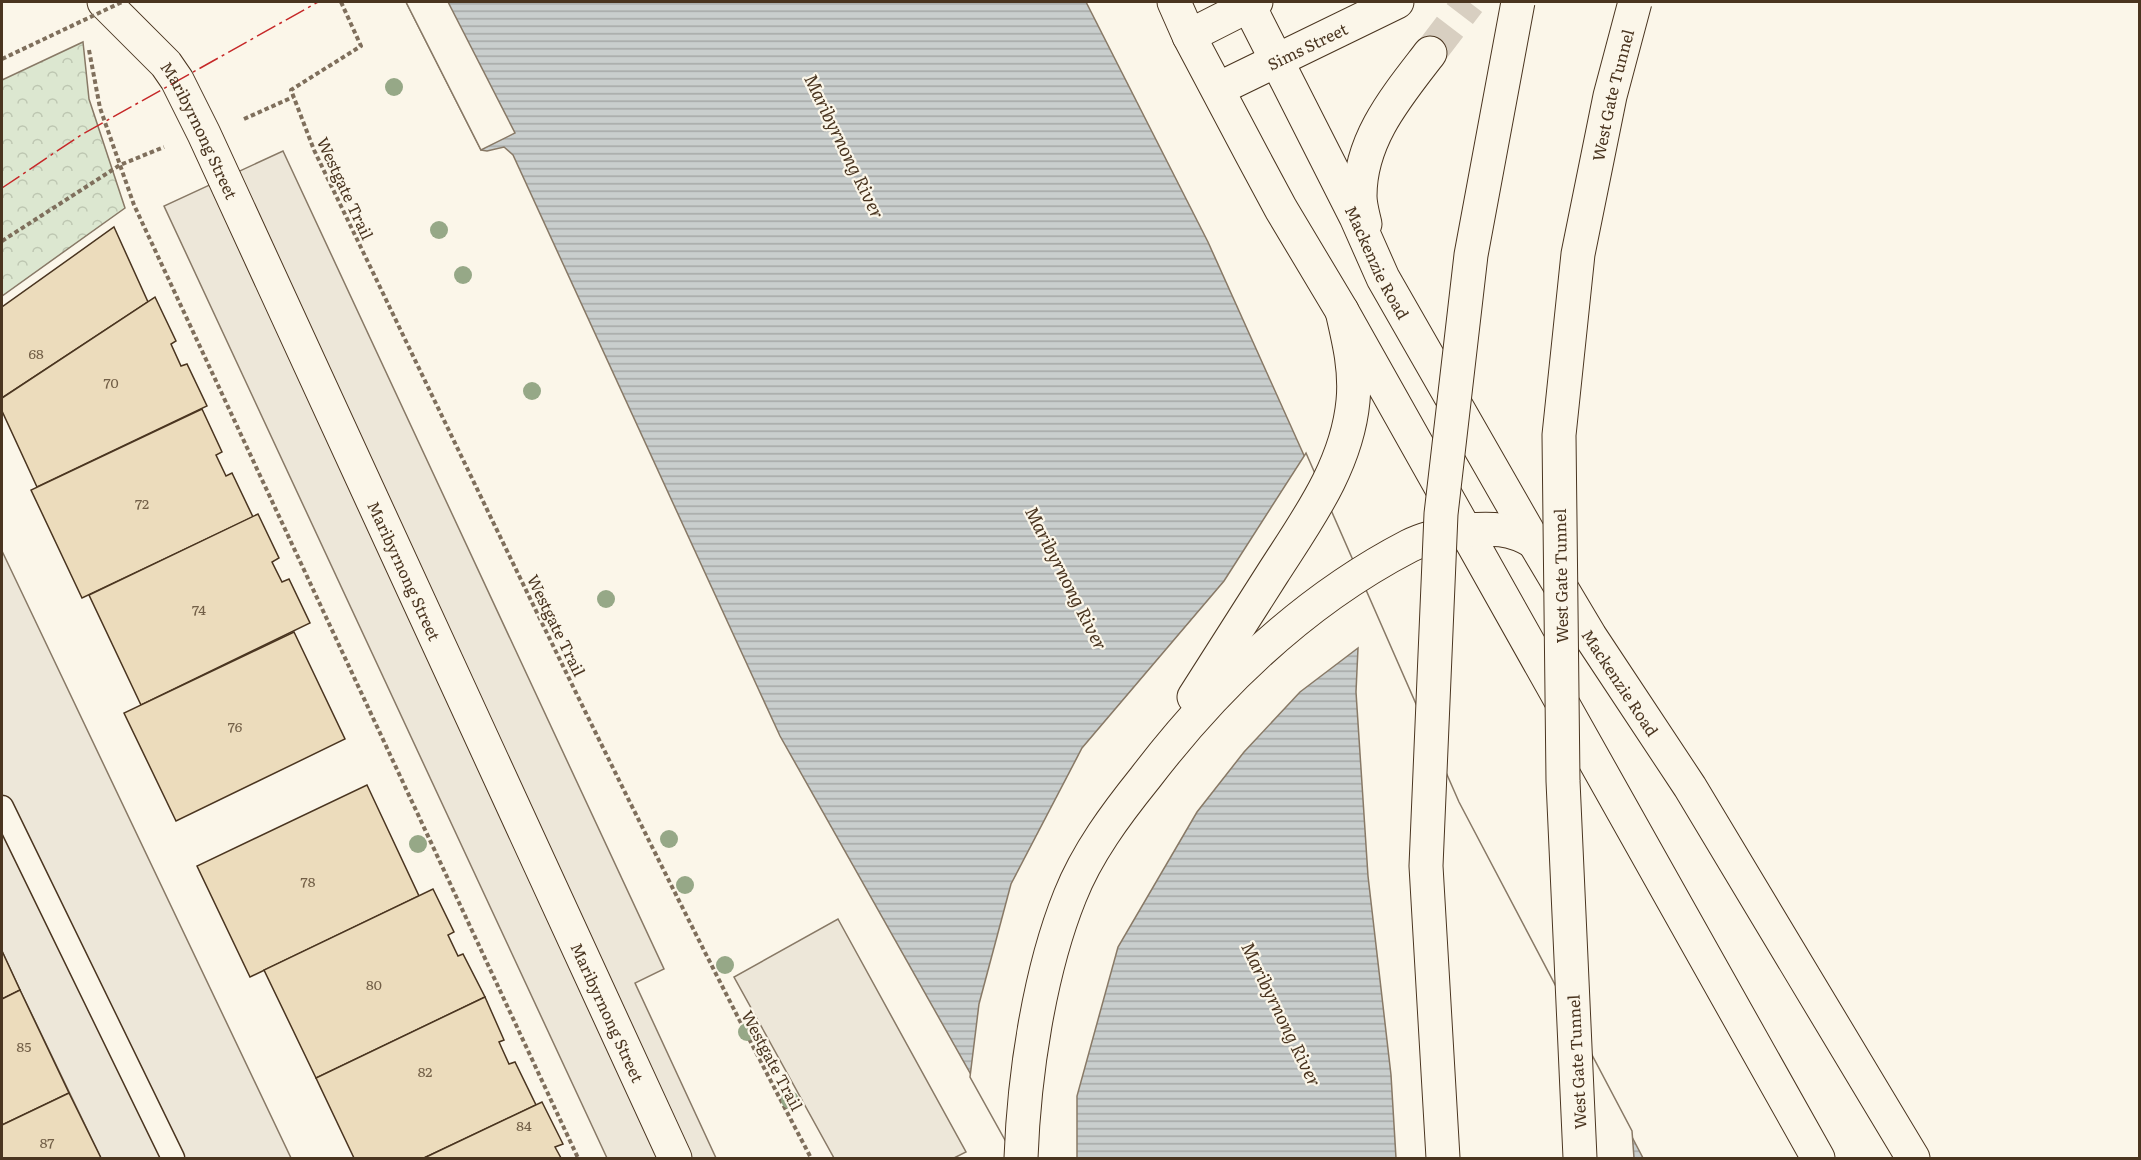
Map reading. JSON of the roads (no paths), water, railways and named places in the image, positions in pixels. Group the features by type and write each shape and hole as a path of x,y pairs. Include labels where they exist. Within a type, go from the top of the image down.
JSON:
{"main road":[{"path":"1174,2 1189,36 1281,209 1342,311 1818,1158"},
{"name":"Sims Street","path":"1218,89 1397,2"},
{"path":"1443,1158 1426,866 1441,514 1471,255 1518,2"},
{"name":"West Gate Tunnel","path":"1580,1158 1563,781 1559,435 1578,254 1610,96 1635,2"},
{"path":"1189,36 1250,3"},
{"name":"Mackenzie Road","path":"1250,3 1276,60 1356,217 1383,278 1534,542 1590,636 1690,787 1913,1158"},
{"name":"Maribyrnong Street","path":"94,6 166,64 177,80 204,134 675,1158"},
{"path":"1369,246 1360,197 1364,161 1380,121 1430,53"},
{"path":"1136,789 1311,514 1338,462 1353,402 1354,377 1353,356 1342,311"},
{"path":"1021,1158 1023,1116 1038,1016 1051,955 1070,895 1099,839 1195,716 1271,641 1346,582 1420,541 1466,531 1503,529 1522,535 1534,542"}],"lane":[{"path":"2,807 172,1158"}],"water":[{"name":"Maribyrnong River","path":"406,2 1086,2 1208,242 1457,803 1643,1158 1018,1158 780,736 513,155 504,147 481,150"}],"tunnel":[{"path":"1430,53 1469,2"}]}
